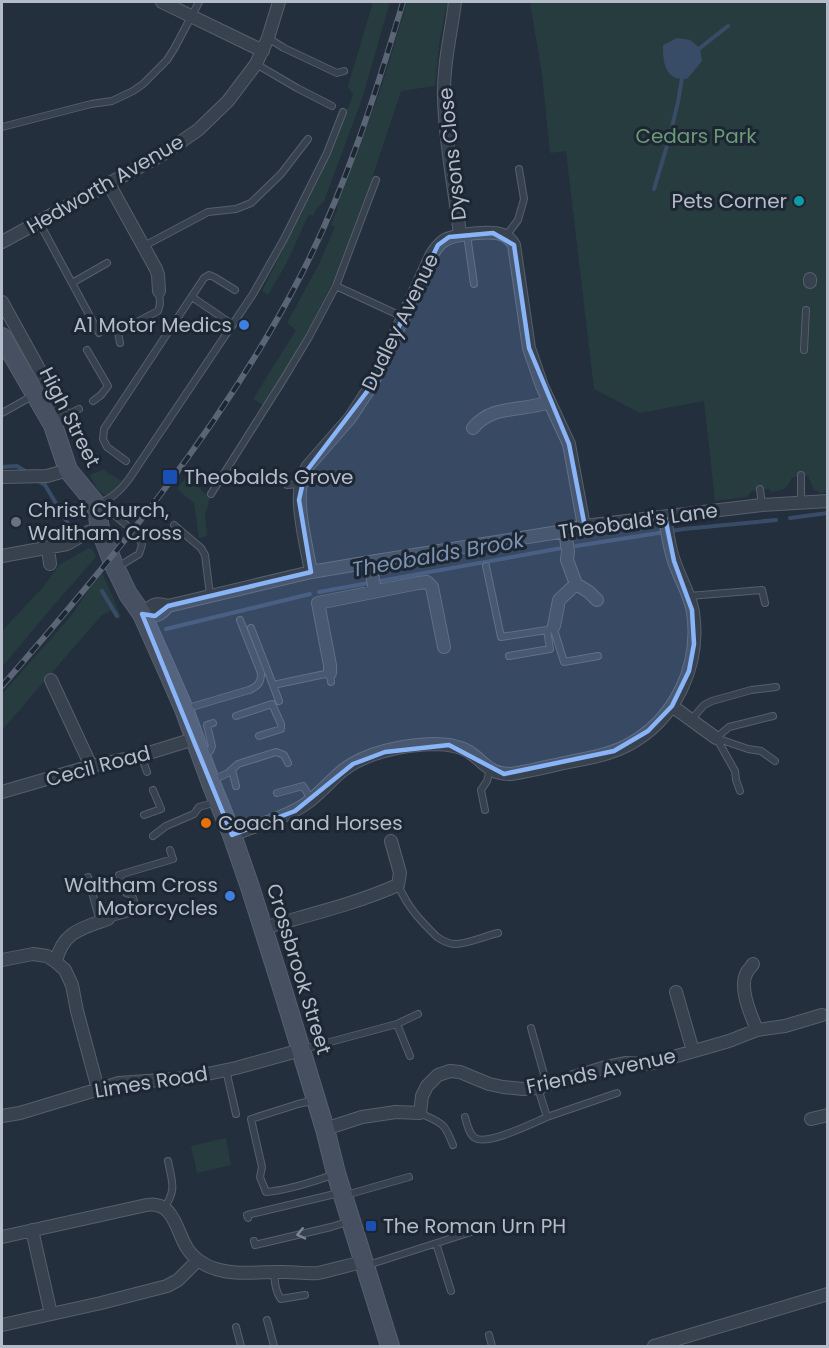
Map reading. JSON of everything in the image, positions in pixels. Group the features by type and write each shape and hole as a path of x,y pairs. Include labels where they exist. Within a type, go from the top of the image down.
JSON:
{"main road":[{"name":"High Street","path":"3,342 35,394 59,420 68,470 102,502"},
{"path":"102,502 99,529 128,594 142,614"},
{"name":"Crossbrook Street","path":"142,614 184,709 232,835 301,1050 390,1347"}],"street":[{"path":"162,2 263,51"},
{"name":"Hedworth Avenue","path":"2,243 163,154 198,130 228,101 256,64 268,38 279,2"},
{"name":"Dysons Close","path":"455,2 446,60 444,98 448,141 464,235"},
{"path":"109,184 158,275 159,291"},
{"name":"Dudley Avenue","path":"300,484 308,466 350,418 369,389 438,244 449,237 464,235 494,233 506,236"},
{"path":"506,236 514,245 516,254 529,348 549,402 569,444 585,526"},
{"path":"2,302 59,420"},
{"path":"473,428 493,412 532,408 549,402"},
{"path":"2,477 54,475 68,470"},
{"path":"300,484 300,510 311,572"},
{"name":"Theobald's Lane","path":"142,614 152,605 159,603 168,606 311,572 373,578 566,542 585,526 762,505 828,501"},
{"path":"232,835 295,811 312,799 339,773 353,764 372,755 401,748 434,744 455,747 470,752 490,770 511,774 603,755 638,739 672,706 689,671 693,651 695,632 692,610 689,596 674,561 665,517"},
{"path":"2,556 67,544 88,532 99,529"},
{"path":"566,542 567,560 576,584 597,600"},
{"path":"48,548 50,564"},
{"path":"330,678 330,665 318,603 373,578 426,582 432,587 444,647"},
{"path":"551,628 559,600 576,584"},
{"path":"51,680 91,766"},
{"path":"672,706 716,738"},
{"name":"Cecil Road","path":"2,792 91,766 141,755 197,747"},
{"path":"263,928 359,900 398,885 400,873 391,841"},
{"path":"56,962 62,944 72,933 104,921"},
{"path":"2,960 33,954 47,956 64,970 72,985 98,1089"},
{"path":"753,964 744,979 744,987 756,1030"},
{"name":"Friends Avenue","path":"675,992 693,1051"},
{"name":"Friends Avenue","path":"420,1113 426,1086 438,1075 450,1071 460,1072 489,1084 504,1087 523,1089 543,1087 606,1067 625,1063 649,1064 729,1041 756,1030 785,1026 822,1015"},
{"name":"Limes Road","path":"2,1116 20,1113 119,1083 178,1080 301,1050"},
{"path":"325,1129 362,1117 396,1112 420,1113"},
{"path":"811,1119 828,1115"},
{"path":"2,1237 142,1206 156,1205 164,1208 172,1216 188,1250 198,1260 216,1269 236,1272 317,1273 364,1264"},
{"path":"32,1230 51,1314"},
{"path":"2,1325 167,1286 178,1280 198,1260"},
{"path":"654,1347 828,1294"}],"lane":[{"path":"2,127 91,104 112,101 133,91 167,60 199,2"},
{"path":"268,38 337,73 344,71"},
{"path":"256,64 332,106"},
{"path":"116,568 139,554 142,545 138,535 102,502 123,487 129,479 253,294 327,153 343,112"},
{"path":"143,246 208,212 236,209 251,203 281,174 308,138"},
{"path":"506,236 518,220 524,199 519,169"},
{"path":"211,494 309,337 336,286 376,180"},
{"path":"39,222 99,333"},
{"path":"464,235 474,284"},
{"path":"72,283 107,263"},
{"path":"126,461 107,447 103,439 104,429 204,278 209,275 235,290"},
{"path":"336,286 403,317"},
{"path":"120,343 118,332 158,311 159,291"},
{"path":"192,297 233,325"},
{"path":"804,351 806,310"},
{"path":"87,350 108,386 93,401"},
{"path":"2,413 35,394"},
{"path":"59,420 79,409"},
{"path":"801,475 801,503"},
{"path":"286,485 300,484"},
{"path":"760,489 762,505"},
{"path":"174,525 201,548 205,555 210,595"},
{"path":"486,566 501,637 551,628"},
{"path":"689,596 762,590 765,603"},
{"path":"184,709 257,687 261,681 261,673 240,620"},
{"path":"250,628 279,701"},
{"path":"551,628 555,633 564,662 598,656"},
{"path":"510,656 550,649 551,628"},
{"path":"273,685 330,678"},
{"path":"690,720 704,705 712,701 752,690 776,687"},
{"path":"236,716 272,704 281,723 281,729 260,736"},
{"path":"716,738 729,727 774,716"},
{"path":"197,747 210,751 212,746 207,725 213,723"},
{"path":"716,738 761,751 775,761"},
{"path":"716,738 735,771 740,791"},
{"path":"210,781 228,774 238,764 276,752 284,755 288,763"},
{"path":"141,755 147,772"},
{"path":"232,770 236,786"},
{"path":"484,810 481,790 490,770"},
{"path":"277,793 303,786 312,799"},
{"path":"144,815 161,809 153,790"},
{"path":"153,836 166,826 194,814 199,807 218,801"},
{"path":"88,878 104,921 137,911 132,894 126,893 119,875 173,859 170,850"},
{"path":"398,885 413,912 437,937 448,943 457,944 498,933"},
{"path":"301,1050 397,1024 418,1014"},
{"path":"397,1024 410,1056"},
{"path":"531,1028 547,1118"},
{"path":"225,1070 236,1114"},
{"path":"465,1117 471,1134 476,1139 485,1141 617,1093"},
{"path":"316,1100 251,1119 262,1167 261,1177 266,1192 314,1182 336,1173"},
{"path":"420,1113 446,1127 453,1145"},
{"path":"164,1208 173,1190 168,1161"},
{"path":"248,1218 247,1215 409,1177"},
{"path":"254,1241 255,1245 351,1221"},
{"path":"364,1264 471,1233"},
{"path":"436,1243 451,1290"},
{"path":"274,1272 276,1289 281,1299 305,1295"},
{"path":"267,1320 274,1347"},
{"path":"236,1327 241,1347"},
{"path":"489,1335 492,1347"}],"highlighted area":[{"path":"493,233 514,245 529,348 569,444 585,527 665,517 674,561 692,610 694,644 689,671 672,706 648,731 614,751 504,774 449,745 385,752 353,764 295,811 232,835 142,614 155,616 168,606 311,572 299,500 305,473 369,389 438,245 449,237"}],"green space":[{"path":"373,2 390,2 362,99 324,201 313,216 309,214 286,264 268,295 262,291 320,176 353,95 348,86"},
{"path":"407,2 449,2 439,45 435,86 401,91 370,184 335,277 303,341 263,405 253,399 296,330 287,323 319,264 335,227 331,225 338,202 381,88"},
{"name":"Cedars Park","path":"530,2 827,2 827,492 821,493 814,490 808,476 801,475 792,478 781,490 752,491 747,497 715,501 704,401 640,413 594,389 566,151 550,153 542,74"},
{"path":"105,469 106,472 122,481 108,495 104,495 97,488 90,475"},
{"path":"187,476 210,498 205,515 207,536 199,538 194,503 177,489"},
{"path":"89,548 93,550 96,557 2,667 2,631 44,586 59,565"},
{"path":"102,572 121,617 116,619 111,611 102,615 2,730 2,694 71,616"},
{"path":"226,1138 231,1165 197,1173 191,1146"}],"water":[{"path":"677,38 690,40 700,48 702,61 687,79 672,76 665,64 663,45"}],"waterway":[{"path":"700,48 728,26"},
{"path":"654,189 669,139 682,78"},
{"name":"Theobalds Brook","path":"2,467 17,466 28,473"},
{"name":"Theobalds Brook","path":"36,479 45,485 73,532"},
{"name":"Theobalds Brook","path":"790,518 828,513"},
{"name":"Theobalds Brook","path":"576,546 684,529 776,520"},
{"name":"Theobalds Brook","path":"319,592 562,548"},
{"name":"Theobalds Brook","path":"102,591 117,616"},
{"name":"Theobalds Brook","path":"166,629 310,594"}],"railway":[{"path":"2,686 125,541 201,439 269,333 300,277 345,177 403,2"}],"place":[{"name":"Pets Corner","path":"799,201"},
{"name":"A1 Motor Medics","path":"244,325"},
{"name":"Theobalds Grove","path":"170,477"},
{"name":"Christ Church, Waltham Cross","path":"16,522"},
{"name":"Coach and Horses","path":"206,823"},
{"name":"Waltham Cross Motorcycles","path":"230,896"},
{"name":"The Roman Urn PH","path":"371,1226"}]}
